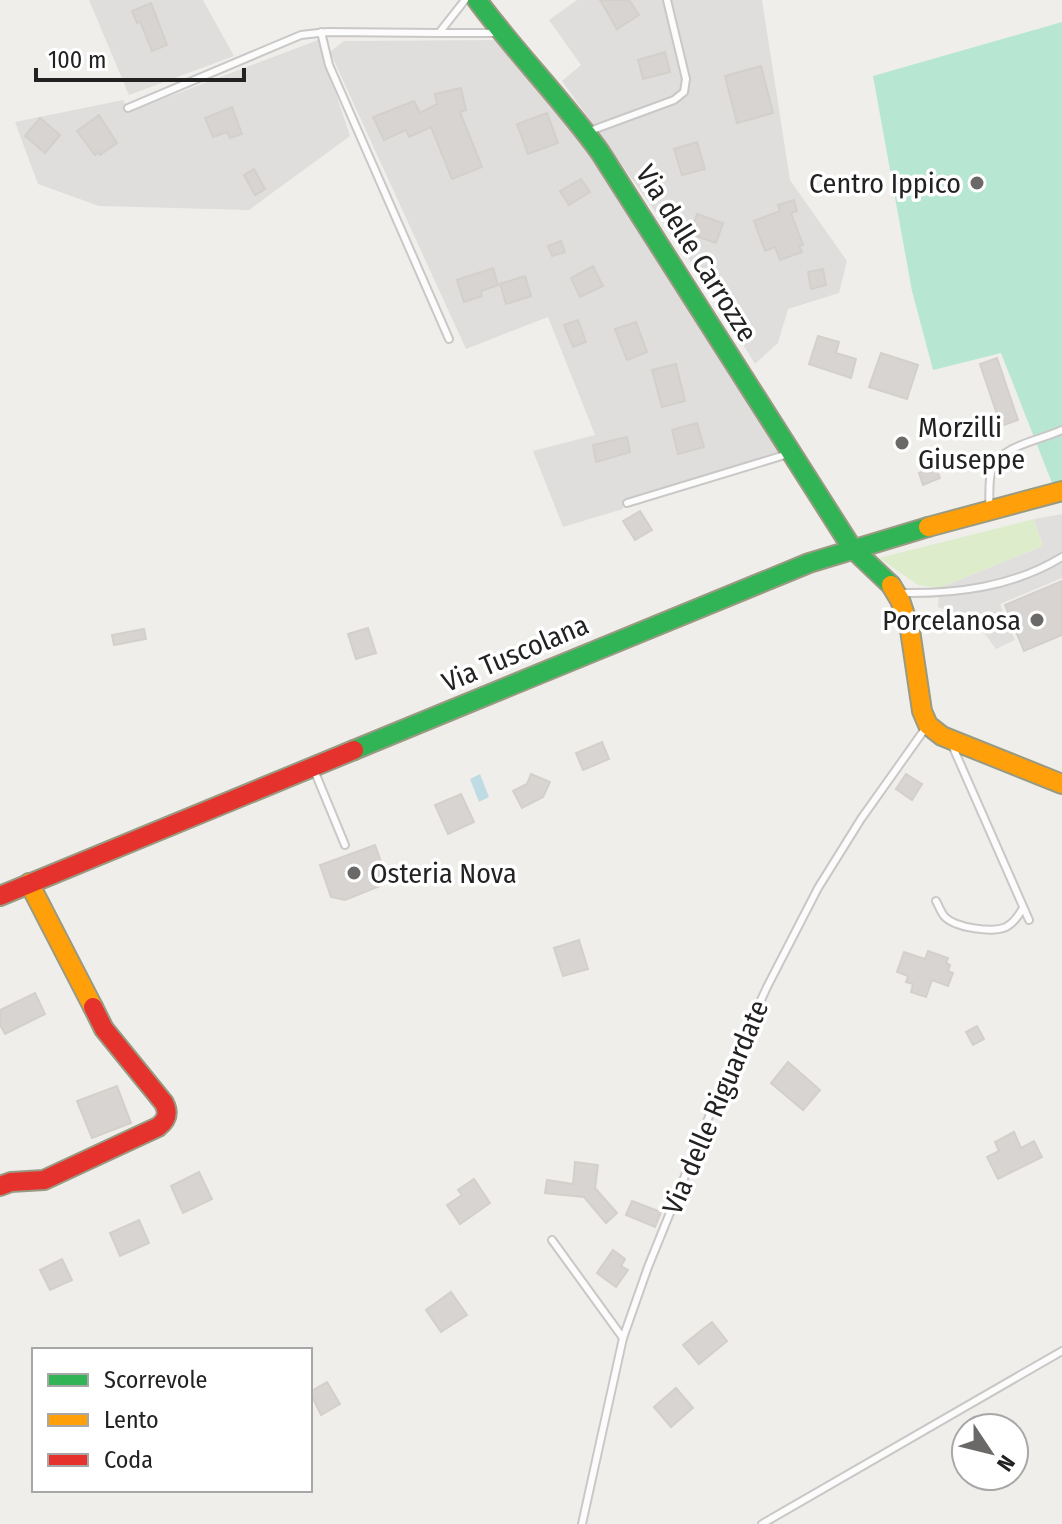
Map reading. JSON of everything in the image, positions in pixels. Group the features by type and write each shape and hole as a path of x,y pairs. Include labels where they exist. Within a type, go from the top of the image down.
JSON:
{"street":[{"name":"Via delle Carrozze","path":"477,0 586,132 852,548 897,592"},
{"name":"Via Tuscolana","path":"0,896 722,597 852,548 1062,491"},
{"path":"897,592 907,620 922,711 928,725 949,738 1062,784"},
{"path":"0,1186 14,1181 44,1180 158,1127 168,1113 164,1103 104,1029 29,883"}],"lane":[{"path":"439,33 465,0"},
{"path":"586,132 674,100 684,92 686,79 667,0"},
{"path":"321,32 329,65 449,339"},
{"path":"128,108 294,37 321,32 502,33"},
{"path":"989,511 991,476 998,459 1013,449 1062,430"},
{"path":"627,503 791,453"},
{"path":"897,592 942,594 977,589 1030,572 1062,557"},
{"name":"Via delle Riguardate","path":"582,1524 623,1338 648,1267 714,1104 789,942 849,838 928,725"},
{"path":"949,738 1029,920"},
{"path":"312,767 345,845"},
{"path":"936,901 951,921 987,929 1005,927 1018,917 1023,908"},
{"path":"552,1240 623,1338"},
{"path":"762,1524 1062,1351"}],"shaded area":[{"path":"89,0 203,0 234,56 129,95"},
{"path":"577,0 762,0 790,180 847,261 839,293 788,309 778,343 755,364 701,276 562,81 581,65 549,20"},
{"path":"318,40 350,136 249,210 99,206 38,184 15,122 123,100 131,111"},
{"path":"501,40 548,93 597,160 782,451 623,501 623,509 563,527 533,451 595,435 548,317 466,349 330,52 344,41"},
{"path":"1062,514 1062,578 1000,604 1015,640 996,649 979,626 938,607 939,588 1043,546 1034,519"}],"green space":[{"name":"Centro Ippico","path":"1062,22 1062,481 1052,483 1001,353 933,370 912,291 873,76"},
{"path":"1034,519 1043,546 939,588 918,585 879,558"}],"water":[{"path":"480,774 489,797 479,802 470,779"}],"building":[{"path":"600,0 629,0 639,15 617,29"},
{"path":"151,3 167,45 152,51 140,21 137,23 132,11"},
{"path":"665,52 670,72 643,79 638,60"},
{"path":"761,66 773,113 737,123 725,76"},
{"path":"461,88 466,110 460,112 482,167 452,179 431,127 409,137 406,130 384,140 373,117 414,101 420,113 437,104 435,94"},
{"path":"232,107 242,134 230,138 227,132 213,137 205,118"},
{"path":"547,113 558,143 528,154 517,124"},
{"path":"99,115 117,143 95,155 77,131"},
{"path":"40,118 60,135 45,153 25,136"},
{"path":"697,142 705,169 682,175 674,149"},
{"path":"254,169 265,189 255,195 244,175"},
{"path":"581,179 590,192 569,205 560,191"},
{"path":"794,200 797,211 791,213 803,245 799,246 802,252 780,260 775,247 765,251 754,221 780,211 778,205"},
{"path":"697,214 723,223 716,243 690,234"},
{"path":"561,241 565,252 552,256 548,246"},
{"path":"593,266 603,286 580,297 571,278"},
{"path":"493,268 498,285 481,291 482,296 464,302 457,280"},
{"path":"823,269 826,285 811,289 808,272"},
{"path":"525,276 531,296 506,304 500,284"},
{"path":"578,320 586,342 573,347 564,325"},
{"path":"636,322 647,352 627,360 615,329"},
{"path":"818,336 839,342 836,353 856,359 851,378 809,364"},
{"path":"881,353 918,365 907,399 869,387"},
{"path":"997,358 1018,420 1001,426 980,364"},
{"path":"676,364 685,401 662,407 652,370"},
{"path":"697,423 704,447 678,454 672,430"},
{"path":"627,437 630,452 596,462 593,445"},
{"path":"935,466 940,478 923,485 919,473"},
{"path":"640,511 652,530 635,540 623,521"},
{"name":"Porcelanosa","path":"1062,581 1062,635 1024,651 1005,605"},
{"path":"368,628 376,653 356,659 348,634"},
{"path":"144,629 146,639 114,645 112,635"},
{"path":"602,742 609,759 583,770 576,753"},
{"path":"531,774 550,782 543,797 522,808 513,791 527,784"},
{"path":"906,774 922,784 912,800 896,789"},
{"path":"461,794 474,822 448,834 435,805"},
{"path":"375,845 386,876 380,886 345,900 331,897 320,865"},
{"path":"579,940 588,969 563,976 554,948"},
{"path":"928,951 948,958 948,971 953,973 948,986 932,980 926,997 911,992 913,984 906,982 908,976 897,972 904,952 925,959"},
{"path":"35,993 45,1014 5,1034 0,1025 0,1010"},
{"path":"977,1026 984,1039 973,1045 966,1032"},
{"path":"788,1062 820,1090 803,1110 771,1083"},
{"path":"117,1086 131,1123 92,1138 77,1101"},
{"path":"1014,1132 1021,1148 1034,1141 1042,1157 998,1179 987,1157 999,1151 995,1142"},
{"path":"575,1162 598,1165 595,1188 617,1213 606,1223 584,1197 545,1193 547,1180 573,1184"},
{"path":"199,1172 212,1199 183,1213 171,1186"},
{"path":"474,1179 490,1203 460,1224 447,1205 462,1195 458,1190"},
{"path":"632,1201 661,1212 655,1227 626,1215"},
{"path":"139,1220 149,1243 120,1256 110,1233"},
{"path":"613,1250 625,1259 621,1266 628,1270 616,1287 597,1273"},
{"path":"62,1259 72,1280 50,1290 40,1270"},
{"path":"451,1292 467,1315 441,1332 426,1310"},
{"path":"712,1322 727,1341 699,1364 683,1345"},
{"path":"327,1382 340,1404 321,1415 312,1391"},
{"path":"676,1388 693,1408 671,1427 654,1407"}],"traffic: fast":[{"path":"477,0 600,152 852,548 891,585"},
{"path":"354,750 809,563 928,527"}],"traffic: slow":[{"path":"928,527 1062,491"},
{"path":"891,585 900,600 910,630 922,711 928,725 942,736 1062,784"},
{"path":"29,883 93,1007"}],"traffic: jam":[{"path":"0,896 354,750"},
{"path":"0,1186 11,1182 44,1180 158,1127 165,1119 164,1103 104,1029 93,1007"}],"place":[{"name":"Centro Ippico","path":"977,183"},
{"name":"Morzilli Giuseppe","path":"902,443"},
{"name":"Porcelanosa","path":"1037,620"},
{"name":"Osteria Nova","path":"354,873"}]}
